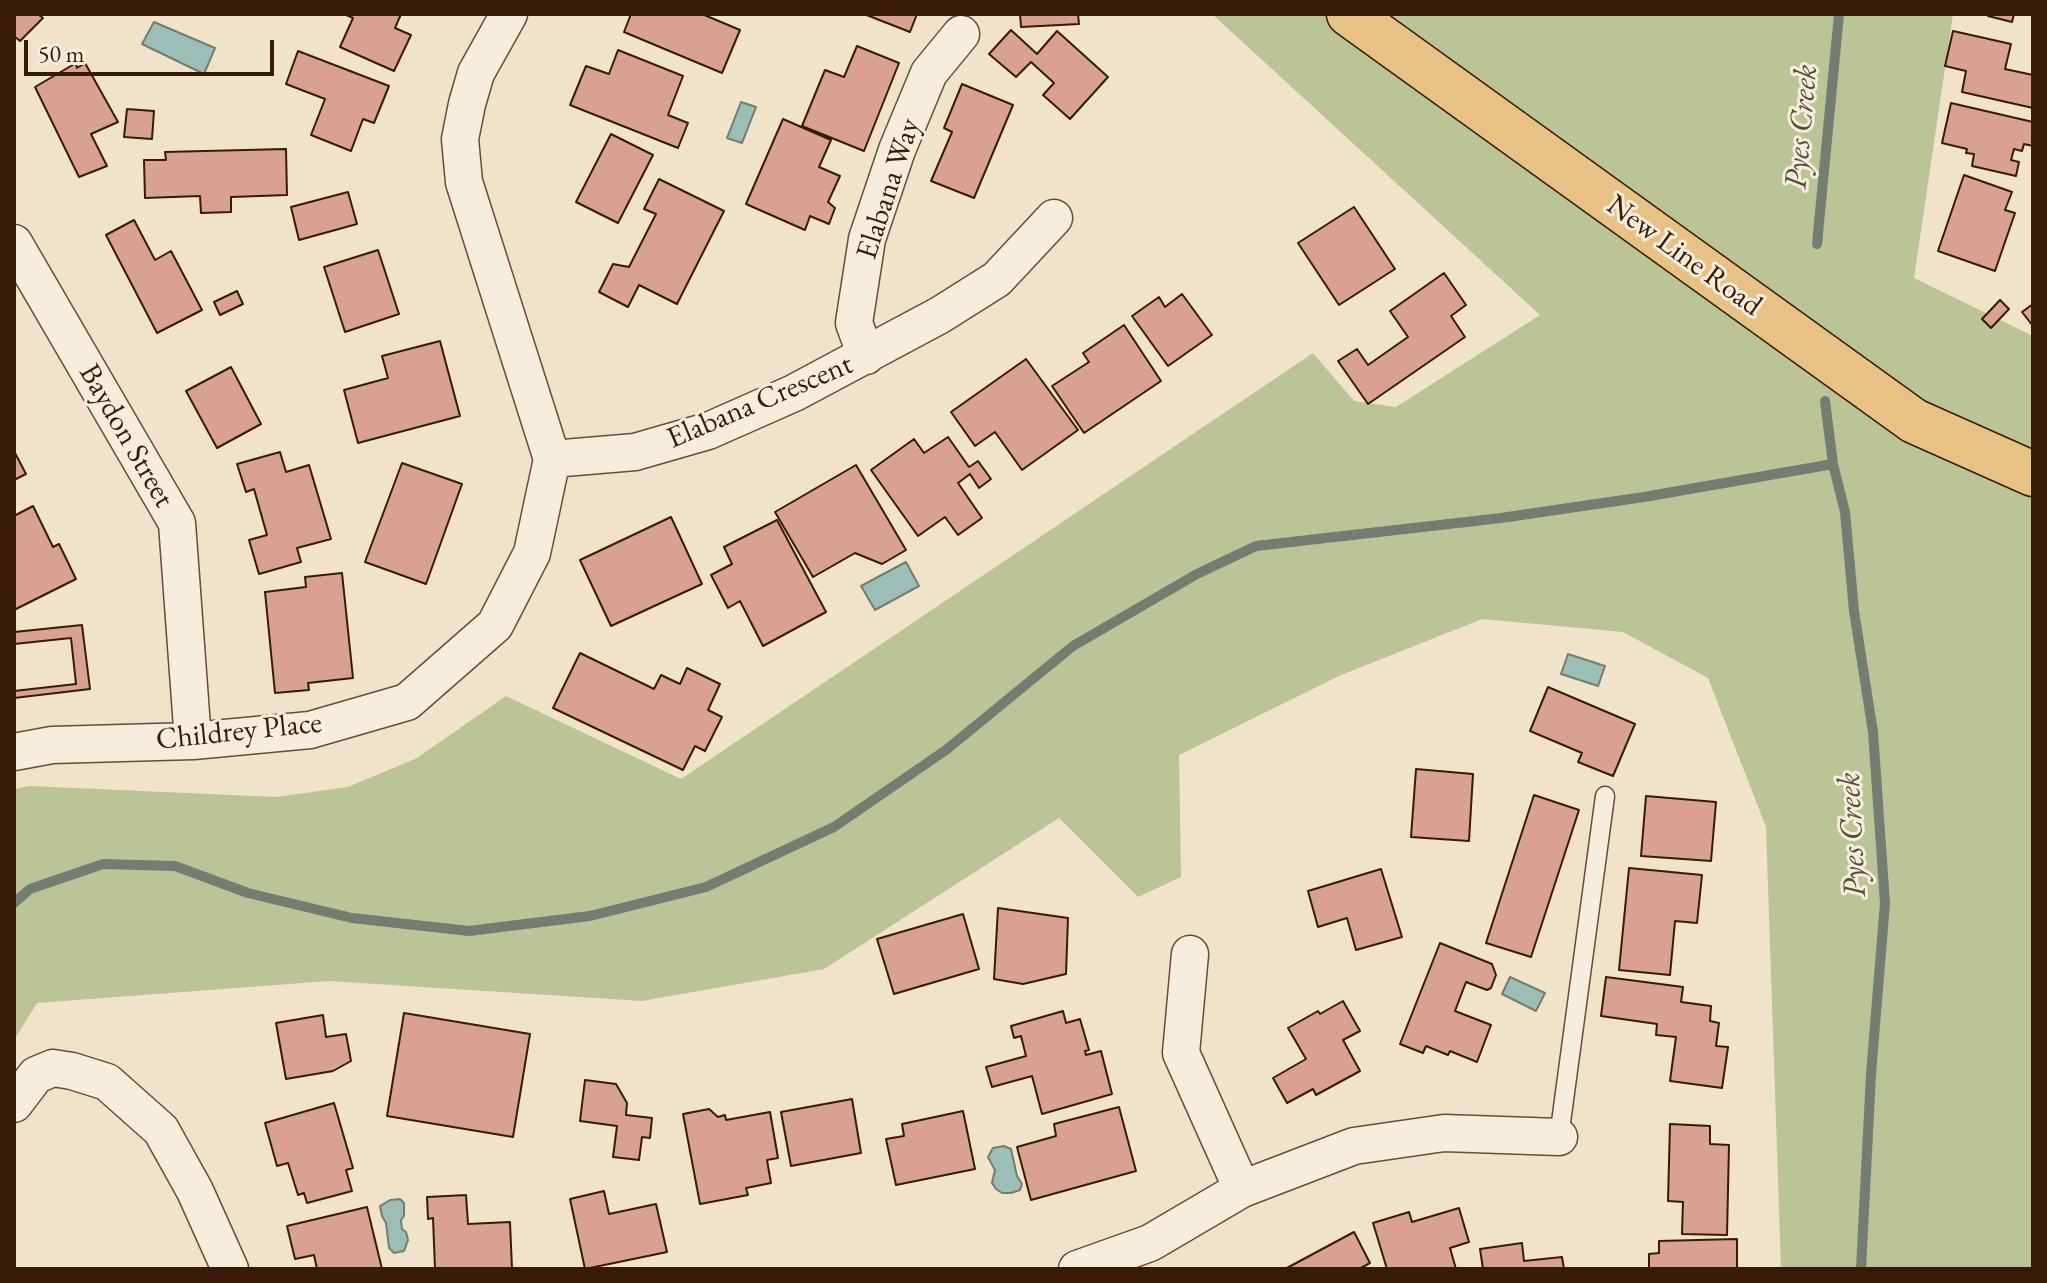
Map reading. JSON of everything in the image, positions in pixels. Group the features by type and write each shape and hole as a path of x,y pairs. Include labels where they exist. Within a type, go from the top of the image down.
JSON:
{"main road":[{"name":"New Line Road","path":"1349,14 1914,421 2033,474"}],"street":[{"path":"509,14 476,73 467,104 460,139 464,182 552,459"},
{"name":"Elabana Way","path":"866,356 854,323 867,239 897,150 929,73 961,34"},
{"name":"Elabana Crescent","path":"552,459 635,452 708,431 794,393 940,315 997,279 1054,218"},
{"name":"Baydon Street","path":"14,243 177,523 193,741"},
{"name":"Childrey Place","path":"14,752 52,745 193,741 310,730 407,702 495,625 532,553 552,459"},
{"path":"1190,954 1181,1053 1242,1189"},
{"path":"14,1104 36,1075 53,1068 107,1082 161,1130 195,1191 230,1269"},
{"path":"1077,1269 1150,1243 1242,1189 1354,1146 1444,1133 1559,1137"}],"lane":[{"path":"1559,1137 1605,796"}],"green space":[{"path":"1212,14 1953,14 1914,278 2033,336 2033,1269 1781,1269 1766,827 1708,678 1623,632 1482,619 1341,675 1179,755 1181,877 1138,897 1059,818 824,969 642,1001 329,981 37,1003 14,1040 14,789 30,786 276,797 348,787 417,758 506,696 681,779 1313,353 1354,401 1396,407 1540,315"}],"water":[{"path":"154,22 215,48 204,74 142,44"},
{"path":"741,102 756,107 742,143 727,138"},
{"path":"906,562 919,586 875,610 861,586"},
{"path":"1568,654 1605,666 1598,686 1561,674"},
{"path":"1510,977 1545,993 1536,1011 1502,994"},
{"path":"1004,1146 1011,1149 1022,1184 1020,1190 1011,1193 1002,1193 992,1183 995,1170 988,1157 993,1148"},
{"path":"400,1199 404,1203 402,1229 408,1240 404,1251 394,1253 389,1248 380,1206"}],"building":[{"path":"14,14 38,14 43,18 20,41 14,36"},
{"path":"344,14 401,14 395,28 411,35 394,71 340,47 353,18"},
{"path":"631,14 702,14 740,30 722,73 624,32"},
{"path":"864,14 917,14 910,32"},
{"path":"1020,14 1078,14 1079,24 1021,27"},
{"path":"1989,14 2014,14 2012,22"},
{"path":"1011,30 1037,54 1057,31 1108,77 1070,119 1043,95 1054,83 1031,62 1016,77 989,54"},
{"path":"1953,31 2011,44 2005,69 2033,75 2033,108 1962,92 1966,71 1945,66"},
{"path":"857,46 899,63 864,151 802,126 825,70 844,77"},
{"path":"618,50 683,76 668,115 688,123 678,148 570,105 586,66 609,74"},
{"path":"298,51 389,86 374,123 363,119 351,151 311,135 325,99 286,84"},
{"path":"76,63 77,68 85,63 118,122 91,134 107,166 79,177 35,87"},
{"path":"962,84 1013,105 974,198 931,181 952,132 944,128"},
{"path":"1951,103 2033,122 2033,146 2024,144 2022,151 2014,149 2011,160 2019,162 2016,176 1972,166 1974,154 1966,153 1967,149 1942,143"},
{"path":"127,109 154,111 152,139 124,137"},
{"path":"783,119 831,140 819,167 840,176 828,202 835,208 829,224 810,216 805,230 746,204"},
{"path":"611,134 653,155 618,223 576,202"},
{"path":"286,149 287,195 231,197 231,212 201,213 200,196 145,198 144,160 166,160 165,152"},
{"path":"1964,175 2012,192 2005,210 2015,213 1995,271 1938,251"},
{"path":"659,179 724,211 677,304 639,285 628,307 599,292 613,264 629,267 656,214 644,209"},
{"path":"348,192 357,224 299,240 291,207"},
{"path":"1354,207 1395,269 1339,305 1298,243"},
{"path":"134,220 155,260 171,251 202,310 157,333 106,235"},
{"path":"378,250 399,314 345,332 324,267"},
{"path":"1444,273 1466,305 1451,316 1465,337 1368,404 1338,361 1357,349 1368,365 1408,337 1390,311"},
{"path":"237,291 243,304 220,315 214,302"},
{"path":"1182,294 1212,335 1168,366 1132,316 1159,297 1165,307"},
{"path":"2000,300 2009,309 1991,328 1982,319"},
{"path":"2033,304 2033,326 2022,312"},
{"path":"1124,325 1161,381 1084,433 1052,386 1089,362 1083,353"},
{"path":"440,341 460,416 358,443 344,390 388,378 382,356"},
{"path":"1026,359 1078,430 1022,470 995,432 975,446 951,412"},
{"path":"231,367 261,424 217,448 186,391"},
{"path":"948,437 969,467 978,461 991,479 979,488 970,474 958,483 982,518 958,535 945,517 918,536 871,470 914,439 924,453"},
{"path":"14,451 26,474 14,480"},
{"path":"280,452 286,472 309,465 331,539 297,548 301,562 259,574 249,540 267,535 254,489 246,492 237,464"},
{"path":"402,463 462,484 426,584 365,562"},
{"path":"856,465 906,550 882,564 855,553 813,577 775,512"},
{"path":"33,506 53,547 59,544 76,579 14,610 14,516"},
{"path":"671,517 702,584 611,626 580,560"},
{"path":"777,520 826,612 763,646 740,601 728,608 711,575 732,564 724,547"},
{"path":"342,573 353,678 308,683 309,690 275,693 265,592 306,587 305,577"},
{"path":"82,625 90,689 14,698 14,632"},
{"path":"71,638 76,684 14,691 14,644"},
{"path":"580,653 654,689 661,675 680,684 687,668 720,684 708,710 722,717 705,751 695,746 683,770 553,708"},
{"path":"1548,687 1635,724 1613,776 1578,762 1582,753 1530,731"},
{"path":"1416,769 1473,774 1469,841 1411,837"},
{"path":"1534,795 1579,810 1531,957 1486,943"},
{"path":"1646,796 1716,802 1711,861 1641,856"},
{"path":"1629,868 1702,875 1697,923 1675,921 1670,975 1619,970"},
{"path":"1381,869 1402,937 1356,950 1347,918 1318,927 1308,891"},
{"path":"998,908 1068,918 1066,974 1023,984 994,979"},
{"path":"963,914 979,969 894,994 877,939"},
{"path":"1440,943 1492,964 1496,975 1491,988 1487,990 1466,982 1455,1011 1491,1025 1477,1062 1450,1051 1448,1055 1426,1046 1423,1053 1400,1044"},
{"path":"1606,977 1683,987 1681,1002 1711,1006 1710,1021 1719,1023 1716,1046 1728,1047 1722,1088 1670,1081 1676,1037 1656,1035 1657,1024 1601,1016"},
{"path":"1343,1001 1360,1031 1343,1040 1360,1071 1316,1095 1313,1089 1287,1103 1273,1078 1306,1059 1288,1028"},
{"path":"1063,1011 1066,1023 1080,1019 1089,1050 1085,1051 1086,1055 1101,1051 1112,1094 1042,1114 1032,1076 992,1087 986,1067 1026,1056 1021,1036 1014,1038 1011,1026"},
{"path":"404,1013 530,1034 513,1137 387,1116"},
{"path":"323,1015 326,1037 346,1034 351,1061 333,1071 286,1079 276,1023"},
{"path":"585,1080 616,1084 627,1103 626,1115 652,1118 650,1138 642,1137 639,1160 613,1157 617,1126 580,1121"},
{"path":"852,1099 861,1153 791,1166 781,1112"},
{"path":"334,1103 353,1168 346,1170 352,1191 307,1203 304,1193 298,1195 288,1163 277,1166 265,1123"},
{"path":"1119,1107 1136,1171 1031,1200 1017,1147 1056,1136 1054,1124"},
{"path":"709,1109 718,1117 725,1115 726,1120 770,1112 778,1158 767,1160 771,1183 746,1188 748,1195 700,1204 683,1114"},
{"path":"963,1111 975,1169 896,1185 886,1139 904,1136 902,1124"},
{"path":"1670,1124 1710,1126 1710,1144 1729,1145 1727,1235 1682,1234 1683,1202 1668,1201"},
{"path":"604,1191 609,1214 656,1204 667,1252 585,1269 570,1199"},
{"path":"466,1195 468,1224 510,1222 512,1269 435,1269 433,1218 428,1219 427,1197"},
{"path":"367,1207 382,1269 317,1269 314,1255 295,1259 287,1226"},
{"path":"1459,1208 1469,1242 1450,1248 1456,1269 1387,1269 1373,1223 1409,1212 1412,1222"},
{"path":"1354,1232 1370,1263 1359,1269 1285,1269"},
{"path":"1737,1239 1737,1269 1649,1269 1649,1254 1659,1253 1659,1241"},
{"path":"1522,1243 1524,1261 1562,1257 1564,1269 1483,1269 1480,1249"}],"waterway":[{"name":"Pyes Creek","path":"1817,244 1839,14"},
{"name":"Pyes Creek","path":"1825,401 1833,464 1845,512 1854,611 1873,732 1885,903 1871,1074 1861,1269"},
{"path":"14,903 30,889 103,864 175,866 248,893 352,918 469,931 590,916 706,887 834,827 946,750 1073,646 1197,574 1256,546 1501,518 1833,464"}]}
